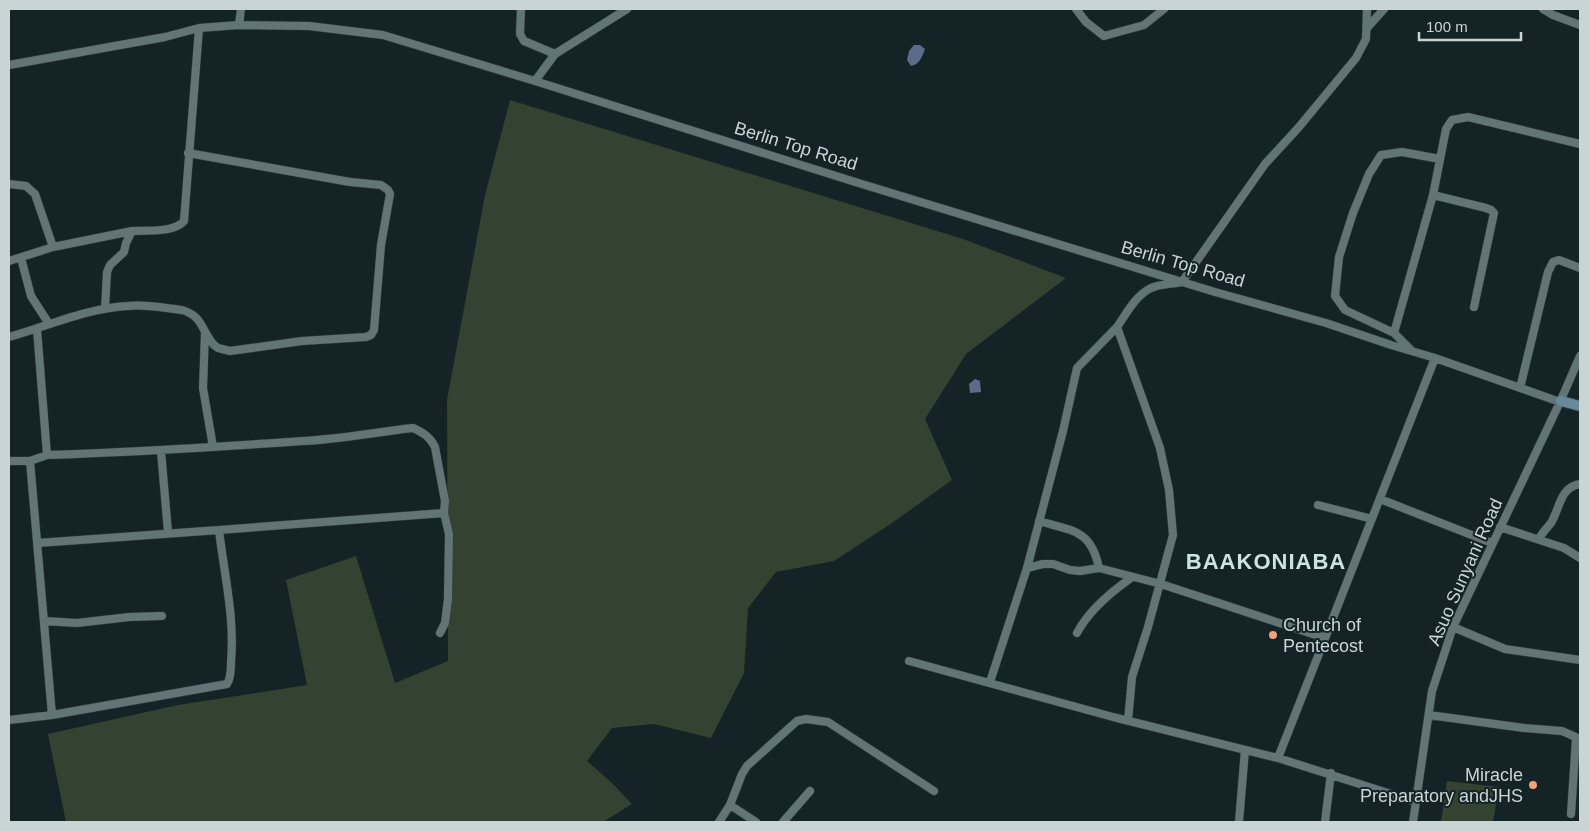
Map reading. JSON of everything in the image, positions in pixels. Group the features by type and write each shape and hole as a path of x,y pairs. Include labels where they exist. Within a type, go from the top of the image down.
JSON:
{"street":[{"path":"239,25 241,9"},
{"path":"521,9 520,34 524,41 555,54"},
{"path":"535,81 555,54 627,9"},
{"path":"1076,9 1086,22 1104,36 1144,24 1164,9"},
{"path":"990,682 1027,568 1077,368 1117,327 1142,294 1152,288 1182,282 1265,164 1299,128 1356,58 1366,40 1367,9"},
{"path":"1367,28 1384,9"},
{"path":"1543,9 1552,15 1580,25"},
{"name":"Berlin Top Road","path":"9,65 165,37 199,28 239,25 309,26 383,35 1182,282 1326,323 1435,358 1560,402 1580,406"},
{"path":"9,261 53,247 132,231 171,228 181,225 184,221 199,28"},
{"path":"1394,333 1433,195 1446,129 1452,120 1468,117 1580,144"},
{"path":"1413,352 1394,333 1345,310 1334,296 1339,257 1360,196 1369,174 1381,154 1402,152 1440,159"},
{"path":"9,337 105,309 127,306 182,310 196,315 206,333 218,348 230,351 302,341 352,339 371,335 374,330 381,245 390,191 381,186 188,153"},
{"path":"9,184 26,186 35,194 53,247"},
{"path":"1433,195 1486,208 1494,214 1474,307"},
{"path":"105,309 106,272 110,265 124,252 132,231"},
{"path":"21,258 31,296 38,310 49,324"},
{"path":"1520,388 1548,272 1553,262 1558,260 1580,268"},
{"path":"1117,327 1160,448 1169,490 1173,535 1132,677 1128,721"},
{"path":"37,329 47,455"},
{"path":"206,333 203,388 213,447"},
{"name":"Asuo Sunyani Road","path":"1413,822 1432,691 1454,627 1580,356"},
{"path":"1278,758 1435,358"},
{"path":"9,461 30,461 47,455 161,451 314,440 414,428 427,435 435,447 445,501 444,513 449,534 448,599 445,623 440,634"},
{"path":"161,451 168,532"},
{"path":"30,461 52,715"},
{"path":"1538,539 1550,523 1564,493 1568,488 1580,484"},
{"path":"1380,499 1492,543"},
{"path":"1318,505 1372,519"},
{"path":"38,543 444,513"},
{"path":"1039,521 1082,534 1096,554 1099,568"},
{"path":"1500,527 1564,548 1580,558"},
{"path":"9,720 52,715 228,684 232,653 231,606 218,530"},
{"path":"1027,568 1043,564 1053,564 1070,570 1080,571 1099,568 1131,578 1160,584 1325,638"},
{"path":"1077,633 1082,624 1110,593 1131,578"},
{"path":"44,622 76,623 129,617 162,616"},
{"path":"1454,627 1505,649 1580,660"},
{"path":"909,661 1128,721 1278,758 1331,773 1416,802"},
{"path":"1429,715 1524,728 1562,731 1578,739 1571,814"},
{"path":"719,822 730,805 747,766 797,722 806,719 828,722 934,791"},
{"path":"1238,822 1245,750"},
{"path":"1325,822 1331,773"},
{"path":"783,822 810,791"},
{"path":"730,805 756,822"}],"green space":[{"path":"510,100 963,239 1066,278 966,354 925,419 952,480 834,561 776,572 748,608 744,673 711,738 654,724 612,728 587,761 632,804 603,822 66,822 48,734 178,705 307,685 286,580 356,556 395,683 448,661 447,400 485,195"},
{"path":"1447,781 1499,787 1493,822 1441,822"}],"water":[{"path":"914,45 920,45 925,49 919,62 911,66 907,60 909,51"},
{"path":"975,379 980,381 981,392 970,393 969,384"}],"place":[{"name":"Church of Pentecost","path":"1273,635"},
{"name":"Miracle Preparatory andJHS","path":"1533,785"}],"district":[{"name":"BAAKONIABA","path":"1266,561"}]}
